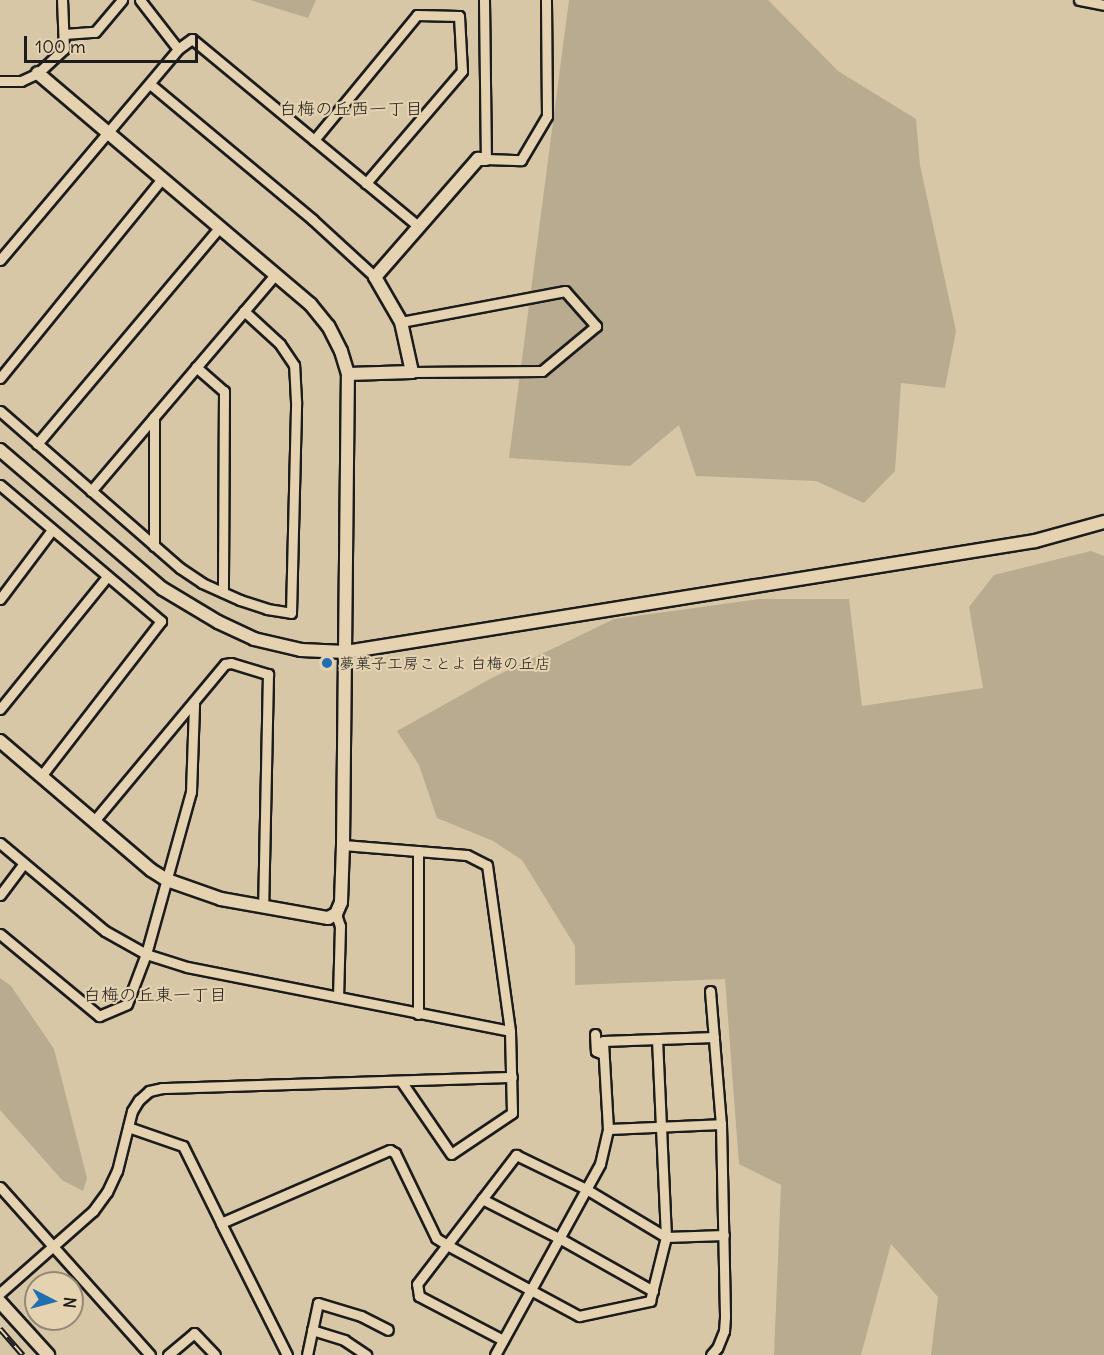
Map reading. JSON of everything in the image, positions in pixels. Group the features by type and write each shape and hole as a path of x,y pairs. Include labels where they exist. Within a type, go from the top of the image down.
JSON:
{"street":[{"path":"0,81 21,81 38,74 64,49 62,0"},
{"path":"64,34 95,32 122,0"},
{"path":"140,0 178,49"},
{"path":"484,0 486,159"},
{"path":"375,277 478,159 521,160 547,116 546,0"},
{"path":"1079,0 1104,5"},
{"path":"314,140 417,15 459,16 462,71 366,183"},
{"path":"0,260 105,133 150,84 178,49 192,39 418,226"},
{"path":"0,741 151,870 168,880 221,899 328,918 336,914 341,902 346,652 348,375 341,351 328,326 310,304 38,74"},
{"path":"150,84 313,220 375,277 401,322 412,372"},
{"path":"0,378 161,180"},
{"path":"37,444 219,228"},
{"path":"91,491 275,275"},
{"path":"348,375 542,371 596,326 565,291 401,322"},
{"path":"0,411 154,546 202,583 267,609 291,613 296,401 294,365 280,344 243,311"},
{"path":"196,367 224,391 223,592"},
{"path":"154,417 154,546"},
{"path":"0,450 163,589 218,622 263,641 301,650 346,652 1035,541 1104,522"},
{"path":"0,485 161,621 40,776"},
{"path":"0,598 52,530"},
{"path":"0,710 107,577"},
{"path":"94,821 194,704 225,664 231,663 268,674 263,907"},
{"path":"0,934 99,1016 127,1004 146,954 191,792 194,704"},
{"path":"0,843 23,865 105,931 146,954 187,967 418,1014 510,1030"},
{"path":"343,845 467,855 487,865 510,1030 512,1113 451,1154 401,1081"},
{"path":"418,851 418,1014"},
{"path":"0,895 23,865"},
{"path":"336,914 340,926 338,996"},
{"path":"710,991 721,1124 724,1235 724,1331 717,1348 711,1355"},
{"path":"595,1034 596,1051 603,1054"},
{"path":"495,1355 600,1164 608,1129 603,1041 714,1037"},
{"path":"221,1223 390,1150 395,1153 436,1238 447,1245 579,1316 650,1301 666,1237 663,1126 657,1039"},
{"path":"0,1293 93,1211 107,1192 117,1171 128,1127 139,1100 149,1091 162,1088 512,1077"},
{"path":"608,1129 721,1124"},
{"path":"128,1127 183,1146 287,1355"},
{"path":"503,1340 418,1296 417,1284 516,1155 586,1189 666,1237 724,1235"},
{"path":"0,1187 150,1355"},
{"path":"482,1199 559,1238 652,1291"},
{"path":"0,1302 48,1355"},
{"path":"307,1355 318,1303 362,1316 387,1330"},
{"path":"312,1330 344,1340 366,1355"},
{"path":"168,1355 194,1333 215,1355"}],"shaded area":[{"path":"250,0 316,0 308,18"},
{"path":"569,0 768,0 838,71 916,119 920,165 956,331 945,388 901,383 895,471 864,503 816,481 696,476 679,425 630,466 509,458"},
{"path":"1091,551 1104,556 1104,1355 931,1355 938,1297 891,1244 861,1355 774,1355 781,1185 739,1164 725,979 575,985 575,946 522,860 493,841 437,818 419,765 397,731 490,679 614,619 760,599 849,599 862,706 983,688 969,607 994,575"},
{"path":"0,978 11,986 54,1049 87,1178 83,1191 62,1180 0,1110"}],"railway":[{"path":"0,1329 23,1355"}],"place":[{"name":"夢菓子工房ことよ 白梅の丘店","path":"327,663"}],"district":[{"name":"白梅の丘西一丁目","path":"351,109"},
{"name":"白梅の丘東一丁目","path":"155,995"}]}
